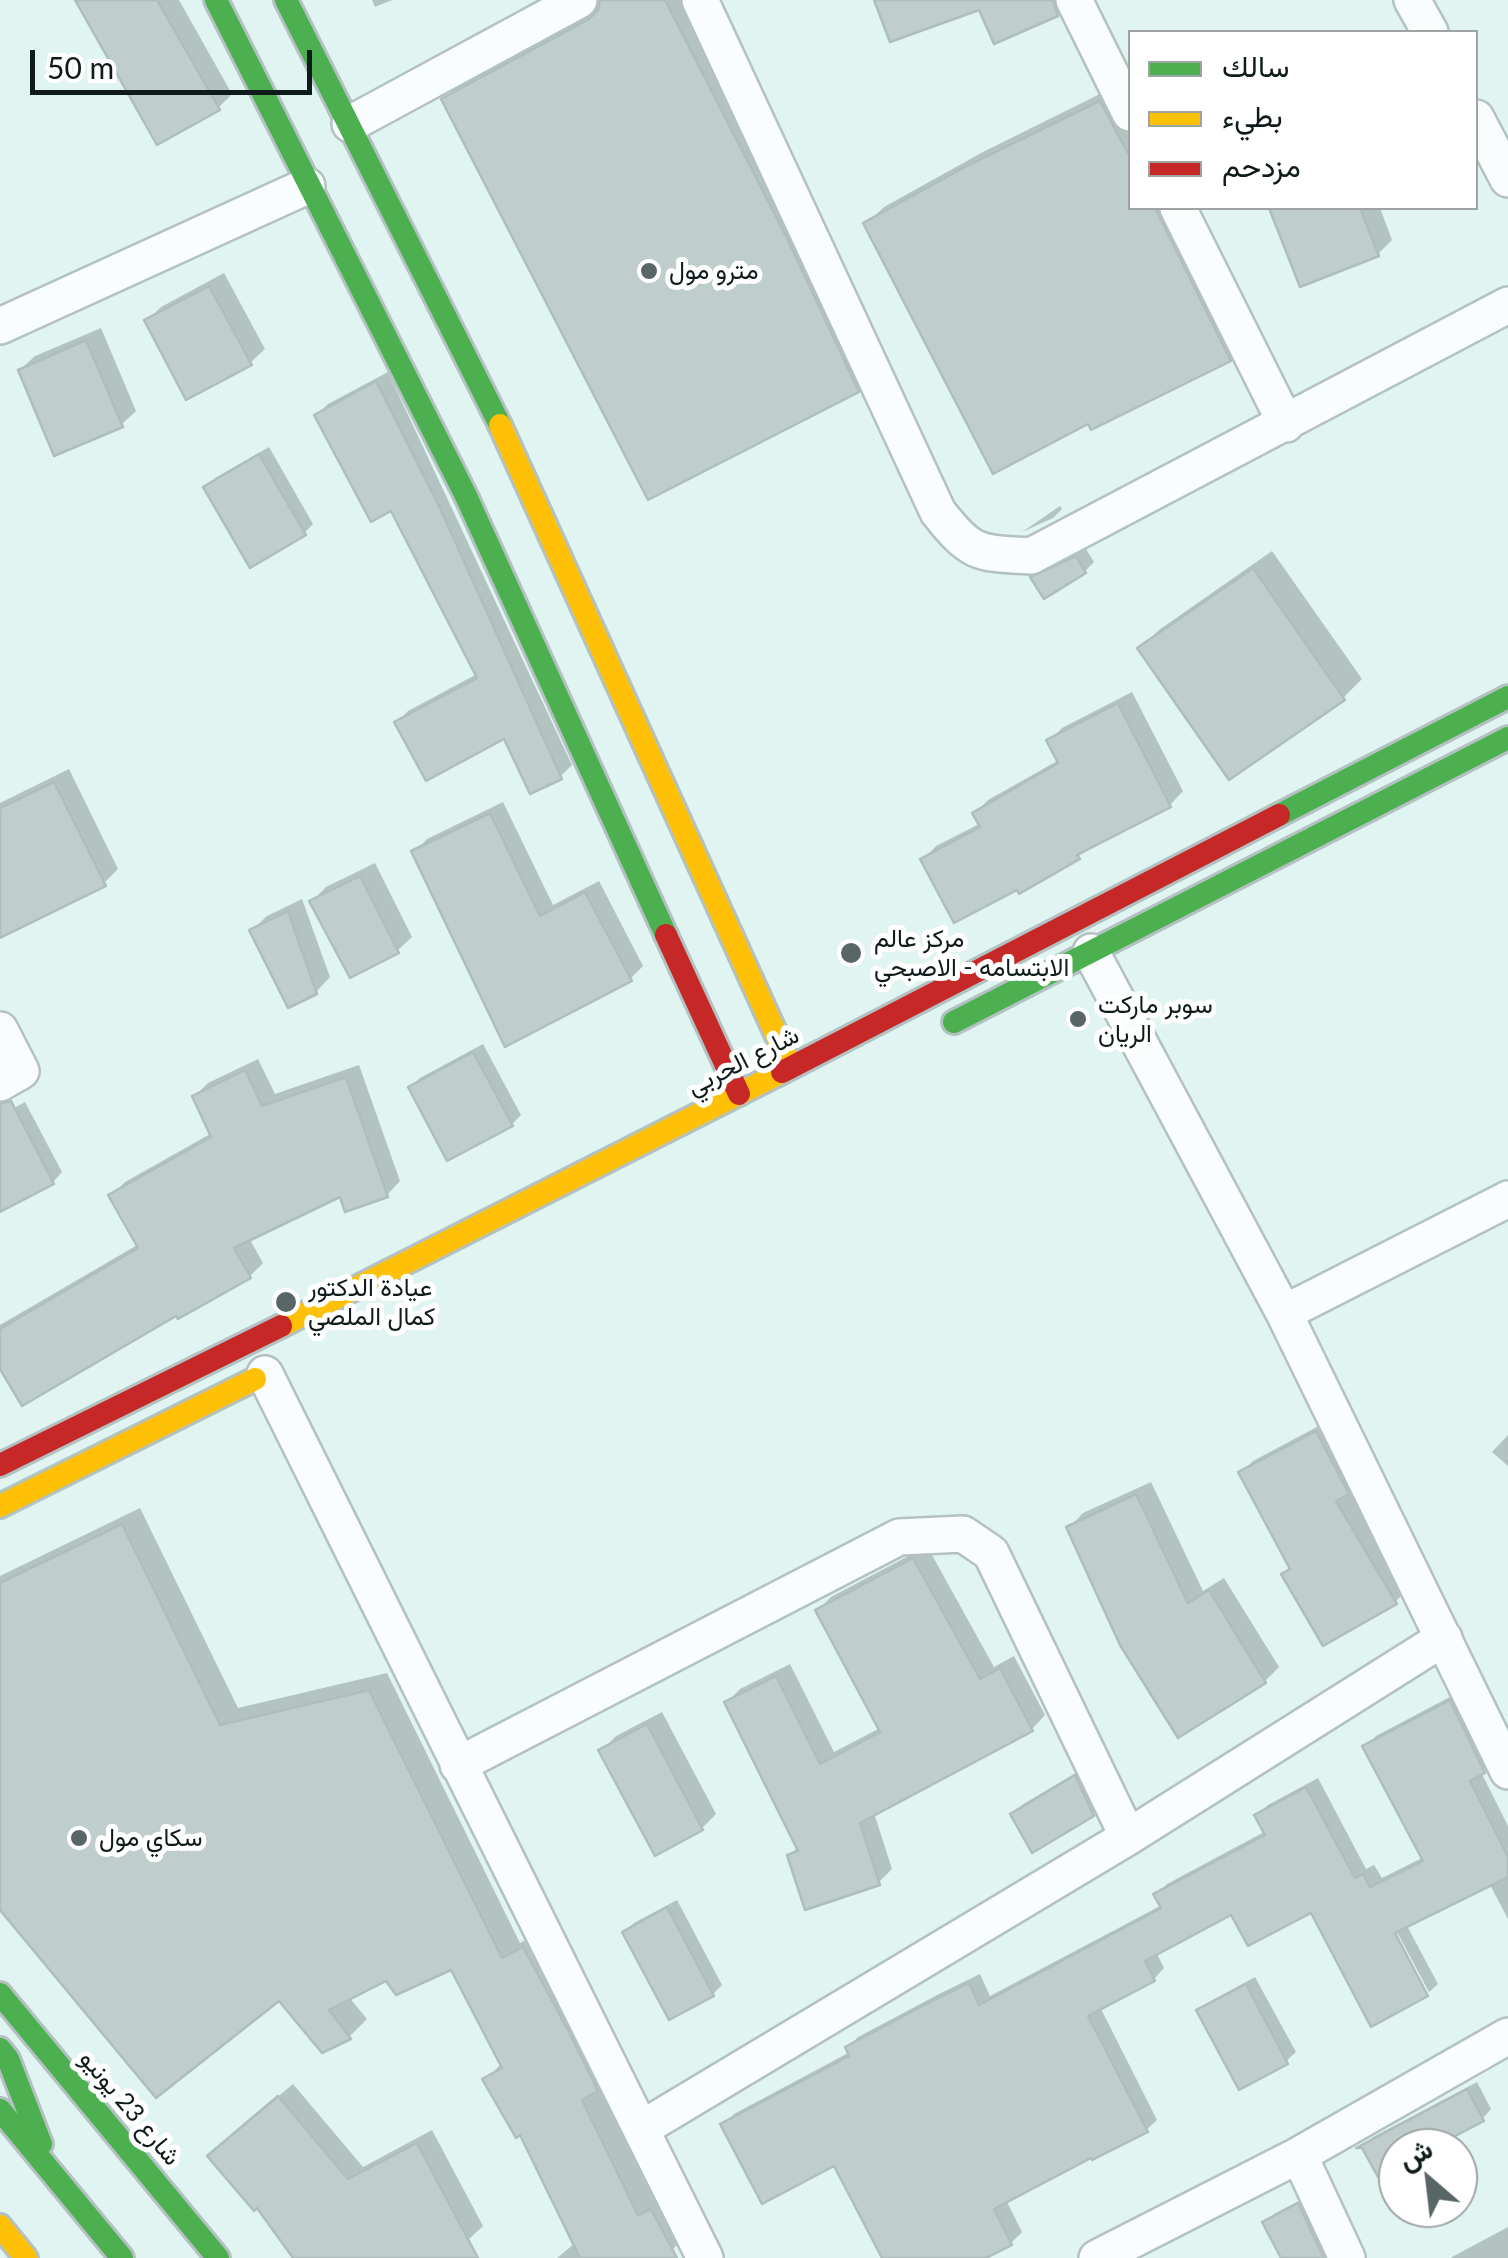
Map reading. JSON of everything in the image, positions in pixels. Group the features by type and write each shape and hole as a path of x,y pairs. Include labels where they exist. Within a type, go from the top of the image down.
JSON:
{"street":[{"path":"216,0 308,186 480,489 739,1094"},
{"path":"286,0 520,467 791,1068"},
{"path":"350,124 580,0"},
{"path":"700,0 938,512 964,544 992,554 1031,556 1508,305"},
{"path":"1074,0 1128,109"},
{"path":"1412,0 1429,30"},
{"path":"1478,122 1508,179"},
{"path":"0,326 308,186"},
{"path":"1179,210 1286,424"},
{"path":"480,489 520,467"},
{"name":"شارع الحربي","path":"0,1465 267,1335 1508,698"},
{"path":"933,1033 1508,738"},
{"path":"1092,952 1284,1314 1508,1771"},
{"path":"0,1030 21,1071 0,1083"},
{"path":"1284,1314 1508,1198"},
{"path":"0,1506 274,1370 458,1765 704,2258"},
{"path":"458,1765 899,1537 963,1534 991,1553 1128,1837"},
{"path":"641,2129 1128,1837 1444,1638"},
{"name":"شارع 23 يونيو","path":"0,1994 218,2258"},
{"path":"1097,2258 1299,2155 1508,2036"},
{"path":"0,2049 8,2058 56,2181"},
{"path":"0,2110 122,2258"},
{"path":"0,2148 56,2181"},
{"path":"1299,2155 1346,2258"},
{"path":"0,2226 26,2258"}],"building":[{"path":"75,0 157,0 220,110 157,145"},
{"path":"600,0 665,0 788,240 859,392 648,500 441,99 589,19 598,10"},
{"path":"874,0 1053,0 1058,16 994,44 979,10 890,42"},
{"path":"1100,101 1128,153 1128,210 1156,210 1231,361 1091,430 1088,424 993,474 863,223 963,168"},
{"path":"1270,210 1361,210 1379,256 1300,287"},
{"path":"209,286 252,365 186,400 144,320"},
{"path":"86,340 123,427 54,456 18,370"},
{"path":"376,381 440,508 562,779 530,794 504,739 426,781 394,722 477,678 391,511 371,522 314,415"},
{"path":"259,454 306,535 250,568 203,487"},
{"path":"1076,556 1086,573 1044,599 1030,577"},
{"path":"1253,568 1345,700 1229,780 1137,648"},
{"path":"1118,703 1171,807 1077,855 1080,859 1019,894 1017,890 954,923 920,859 980,827 972,813 1058,763 1046,740"},
{"path":"54,782 106,886 0,938 0,808"},
{"path":"490,813 540,916 585,892 632,981 505,1047 411,851"},
{"path":"360,876 399,953 350,978 309,901"},
{"path":"288,911 317,994 288,1008 249,930"},
{"path":"473,1052 513,1126 447,1161 408,1087"},
{"path":"245,1070 262,1106 346,1077 388,1197 345,1212 340,1197 234,1248 251,1278 178,1319 176,1316 22,1406 0,1369 0,1329 138,1248 108,1195 211,1137 192,1096"},
{"path":"11,1101 54,1184 0,1212 0,1104"},
{"path":"1316,1431 1349,1494 1336,1501 1397,1604 1323,1646 1281,1574 1290,1569 1238,1472"},
{"path":"1136,1494 1188,1603 1209,1590 1266,1683 1178,1738 1120,1645 1066,1527"},
{"path":"122,1524 220,1725 369,1690 502,1958 523,1947 568,2030 598,2091 582,2100 638,2215 651,2209 677,2258 580,2258 520,2135 516,2138 482,2079 502,2068 451,1970 396,1995 386,1981 329,2010 351,2039 322,2053 279,2001 156,2098 0,1910 0,1583"},
{"path":"913,1558 980,1679 1000,1668 1033,1731 860,1823 880,1885 805,1910 787,1855 798,1851 724,1702 776,1676 820,1764 880,1732 815,1610"},
{"path":"1450,1700 1485,1773 1470,1781 1508,1857 1508,1877 1395,1933 1428,1996 1371,2027 1311,1913 1248,1946 1231,1915 1145,1961 1155,1981 1088,2016 1148,2132 994,2209 1012,2245 986,2258 882,2258 834,2166 762,2204 720,2124 849,2056 845,2047 928,2003 969,1983 979,2005 1161,1908 1153,1894 1265,1835 1254,1815 1306,1787 1355,1878 1363,1874 1370,1887 1423,1861 1362,1746"},
{"path":"647,1724 703,1830 655,1856 598,1750"},
{"path":"1075,1775 1094,1816 1032,1853 1010,1814"},
{"path":"667,1907 714,1996 669,2020 622,1932"},
{"path":"1246,1984 1288,2064 1239,2090 1196,2010"},
{"path":"1467,2089 1484,2121 1471,2128 1394,2128"},
{"path":"278,2096 348,2179 417,2143 478,2258 293,2258 257,2208 254,2211 207,2156"},
{"path":"1378,2136 1378,2177 1362,2148 1356,2148"},
{"path":"1298,2203 1324,2258 1281,2258 1262,2222"}],"traffic: fast":[{"path":"216,0 466,496 666,935"},
{"path":"286,0 500,425"},
{"path":"1279,815 1508,697"},
{"path":"954,1022 1508,738"},
{"path":"0,1994 218,2258"},
{"path":"0,2049 8,2059 41,2144"},
{"path":"0,2110 122,2258"}],"traffic: slow":[{"path":"500,425 791,1067"},
{"path":"281,1326 782,1072"},
{"path":"0,1506 255,1379"},
{"path":"0,2226 26,2258"}],"traffic: jam":[{"path":"782,1072 1279,815"},
{"path":"666,935 739,1094"},
{"path":"0,1465 281,1326"}],"place":[{"name":"مترو مول","path":"649,271"},
{"name":"مركز عالم الابتسامه - الاصبحي","path":"851,953"},
{"name":"سوبر ماركت الريان","path":"1078,1019"},
{"name":"عيادة الدكتور كمال الملصي","path":"286,1302"},
{"name":"سكاي مول","path":"79,1838"}]}
